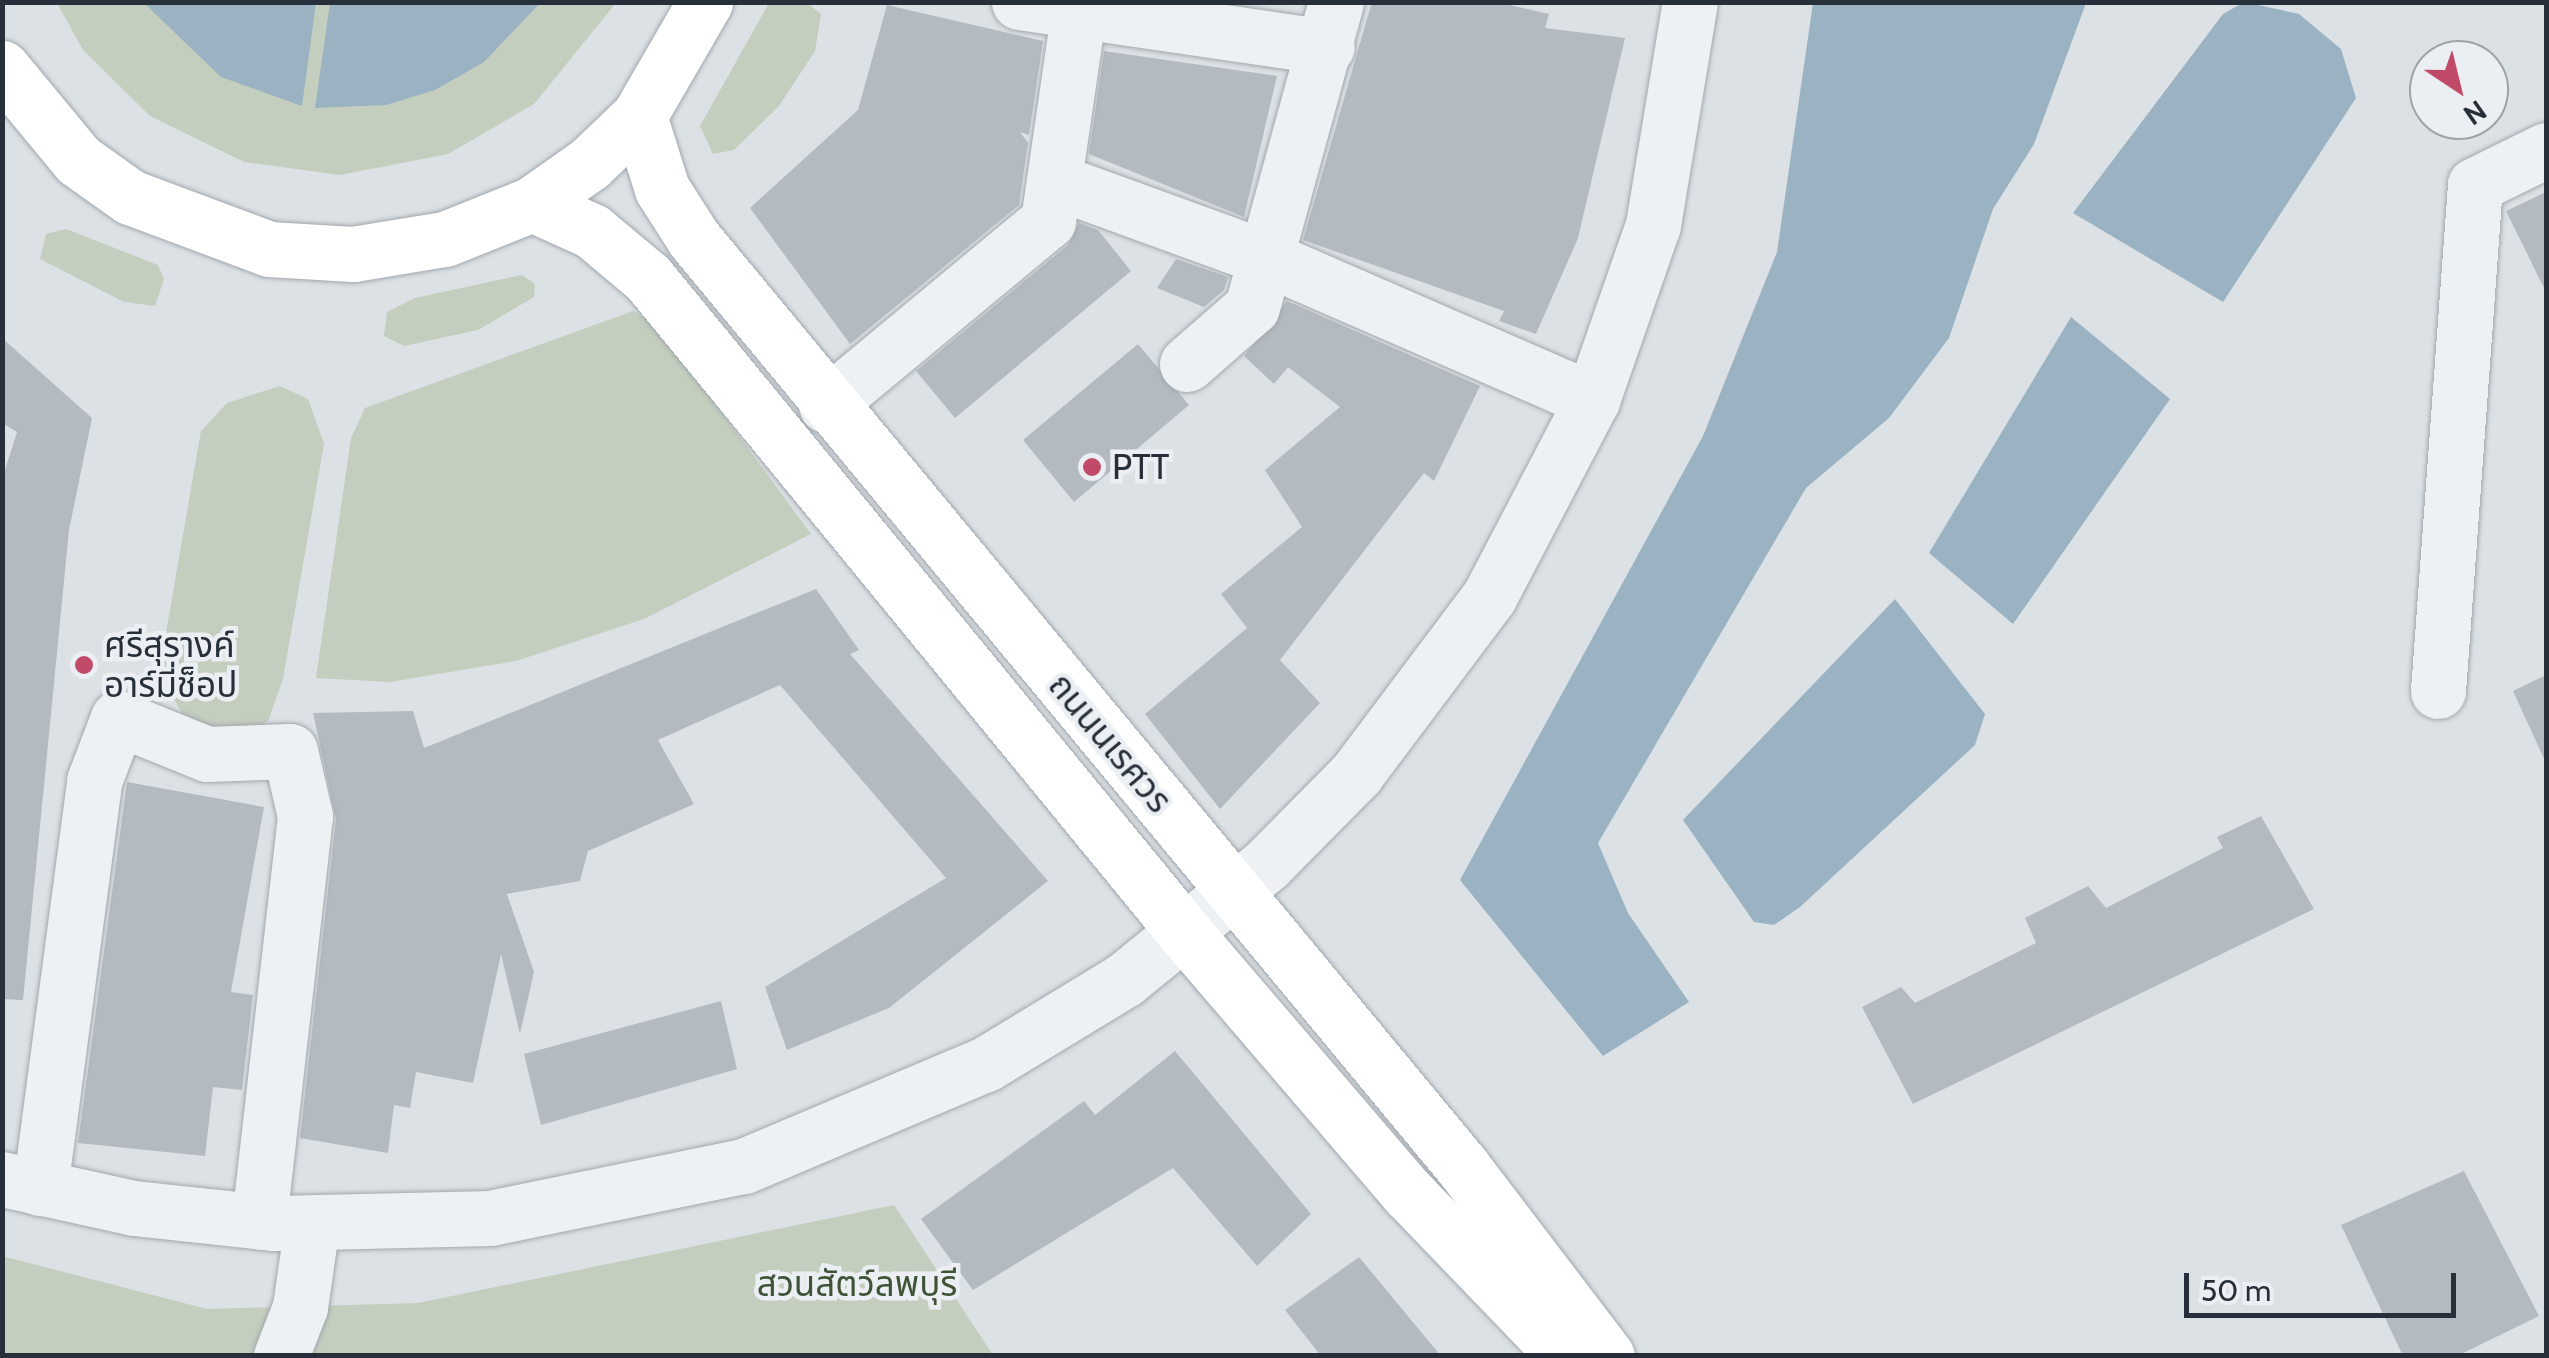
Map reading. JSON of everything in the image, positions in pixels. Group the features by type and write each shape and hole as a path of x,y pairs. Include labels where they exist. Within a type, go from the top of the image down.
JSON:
{"main road":[{"path":"2,68 18,122 130,198 269,249 353,254 445,240 532,204 639,116 704,2"},
{"name":"ถนนนเรศวร","path":"639,116 662,189 826,405 1235,892 1608,1356"},
{"name":"ถนนนเรศวร","path":"532,204 592,232 648,278 1186,933 1408,1193 1565,1356"}],"street":[{"path":"1019,2 1332,25 1252,307 1187,364"},
{"path":"258,1222 305,816 290,751 207,754 118,718 94,781 21,1184 258,1222 490,1218 744,1166 986,1064 1186,933 1235,892 1356,774 1490,597 1592,400 1652,225 1690,2"},
{"path":"826,405 1048,221 1079,9"},
{"path":"2438,691 2475,185 2546,150"},
{"path":"1055,181 1266,258 1592,400"},
{"path":"281,1356 300,1306 312,1224"}],"green space":[{"path":"57,3 616,3 534,104 448,154 340,175 244,162 150,116 83,50"},
{"path":"769,3 807,3 821,14 815,51 779,106 734,150 713,154 700,126"},
{"path":"66,229 158,265 164,279 155,306 124,302 40,259 46,234"},
{"path":"522,275 535,284 534,297 478,330 404,346 384,336 387,312 415,298"},
{"path":"633,311 657,325 811,534 644,619 516,661 390,682 316,678 351,438 365,408"},
{"path":"280,386 308,399 324,444 283,679 268,721 235,740 191,729 159,673 201,431 227,403"},
{"name":"สวนสัตว์ลพบุรี","path":"894,1205 993,1355 3,1355 2,1256 207,1309 418,1303"}],"water":[{"path":"330,2 540,3 484,62 435,90 386,105 315,108"},
{"path":"2244,2 2299,14 2341,49 2356,98 2223,302 2073,213 2223,14"},
{"path":"144,3 316,3 302,106 221,77"},
{"path":"1813,3 2086,3 2034,144 1993,209 1949,338 1889,418 1806,488 1598,843 1628,913 1689,1002 1603,1056 1460,880 1703,436 1777,252"},
{"path":"2071,317 2170,399 2013,624 1929,553"},
{"path":"1895,599 1985,714 1975,745 1800,907 1774,925 1754,922 1683,820"}],"building":[{"path":"1372,2 1496,2 1549,14 1545,28 1625,38 1578,238 1536,334 1499,321 1504,311 1303,240"},
{"path":"887,5 1043,41 1029,135 1020,132 1028,143 1019,205 850,344 750,208 858,110"},
{"path":"1104,51 1277,76 1244,217 1089,154"},
{"path":"2546,192 2546,292 2506,211"},
{"path":"1079,223 1098,230 1131,271 955,418 916,371 1068,245"},
{"path":"1176,259 1228,277 1224,290 1204,307 1157,288"},
{"path":"1287,301 1480,386 1434,481 1424,473 1280,660 1320,703 1220,809 1145,714 1247,628 1221,594 1302,527 1265,470 1340,407 1288,367 1274,384 1244,356"},
{"path":"2,338 92,418 69,530 23,1000 2,999 2,479 17,432 2,423"},
{"path":"1138,344 1189,405 1074,502 1023,440"},
{"path":"816,589 859,650 850,654 1048,881 889,1008 787,1050 765,987 946,878 780,685 658,740 694,804 588,851 580,881 507,894 534,972 520,1034 501,954 473,1083 416,1072 410,1108 394,1105 388,1153 300,1138 336,819 313,713 413,711 424,748"},
{"path":"2546,675 2546,763 2513,691"},
{"path":"127,782 264,807 231,992 253,995 242,1090 213,1087 205,1156 78,1143"},
{"path":"2261,816 2314,909 1913,1104 1862,1007 1901,987 1915,1003 2036,943 2025,918 2088,886 2106,908 2223,848 2217,837"},
{"path":"721,1001 737,1069 541,1125 524,1054"},
{"path":"1175,1051 1311,1214 1257,1266 1173,1168 973,1290 921,1219 1084,1101 1095,1115"},
{"path":"2464,1171 2539,1316 2457,1356 2403,1356 2341,1225"},
{"path":"1359,1257 1441,1356 1321,1356 1285,1310"}],"place":[{"name":"PTT","path":"1092,467"},
{"name":"ศรีสุรางค์ อาร์มี่ช็อป","path":"84,665"}]}
